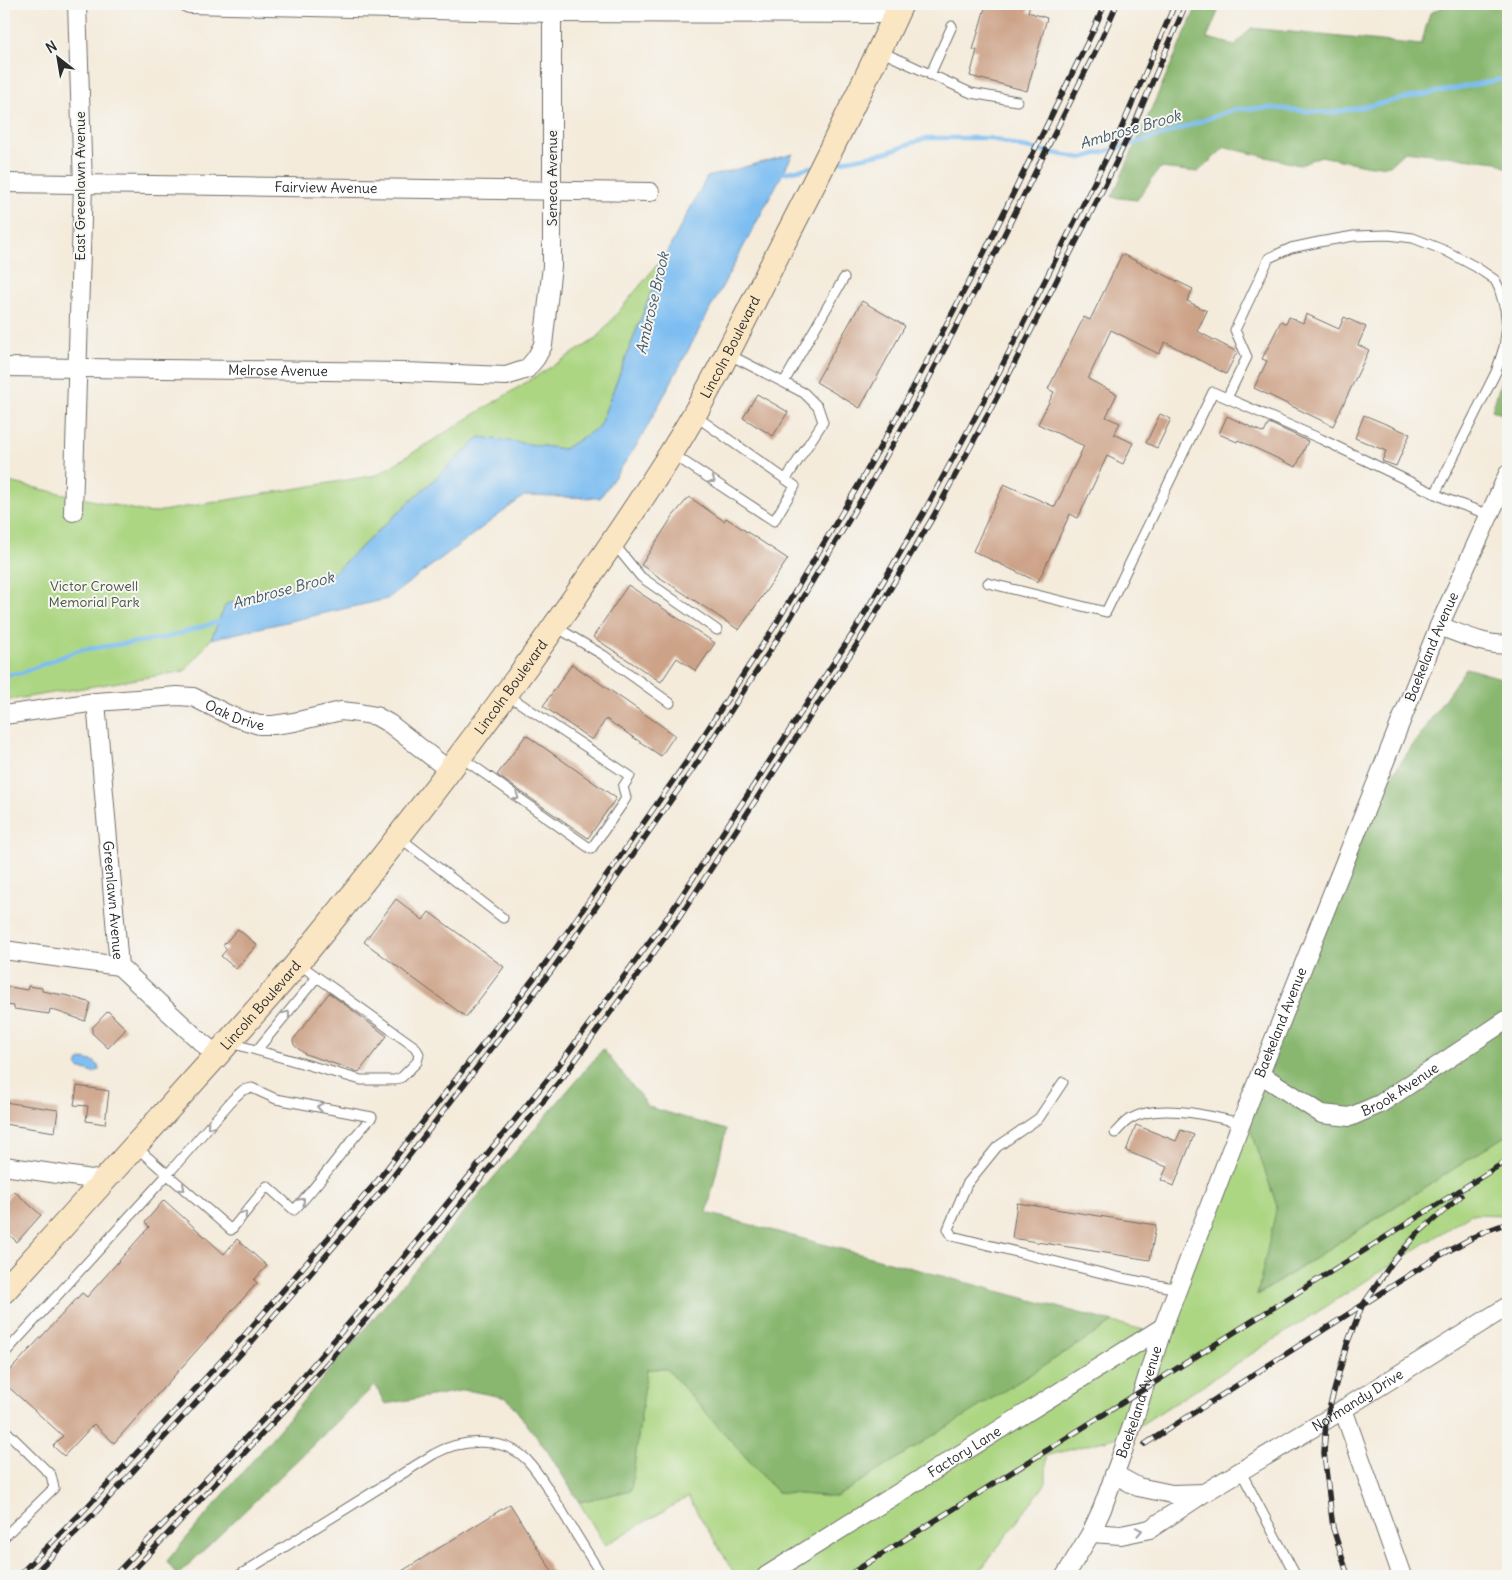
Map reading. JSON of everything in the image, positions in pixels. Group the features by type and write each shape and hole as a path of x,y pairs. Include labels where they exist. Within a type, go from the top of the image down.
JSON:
{"main road":[{"name":"Lincoln Boulevard","path":"4,1291 223,1049 298,963 455,764 554,627 671,453 694,415 810,191 880,51 898,9"}],"street":[{"name":"East Greenlawn Avenue","path":"73,512 83,185 77,4"},
{"path":"189,4 898,9"},
{"name":"Seneca Avenue","path":"540,350 543,345 552,266 552,8"},
{"name":"Fairview Avenue","path":"4,183 650,192"},
{"name":"Melrose Avenue","path":"4,367 405,372 506,376 527,369 540,350"},
{"name":"Baekeland Avenue","path":"1066,1576 1091,1533 1132,1426 1163,1327 1241,1123 1439,626 1508,474"},
{"path":"1439,626 1489,643 1508,644"},
{"name":"Oak Drive","path":"4,715 96,702 177,696 193,697 231,716 259,725 287,723 342,711 376,716 455,764"},
{"name":"Greenlawn Avenue","path":"96,702 119,966 201,1042 223,1049"},
{"path":"4,950 119,966"},
{"name":"Brook Avenue","path":"1260,1074 1322,1114 1350,1116 1380,1104 1508,1019"},
{"path":"4,1166 105,1180"},
{"name":"Normandy Drive","path":"1091,1533 1121,1535 1150,1529 1204,1493 1508,1306"},
{"name":"Factory Lane","path":"766,1576 1163,1327"},
{"path":"1343,1409 1402,1576"},
{"name":"Normandy Drive","path":"1114,1474 1138,1487 1172,1494 1204,1493"}],"lane":[{"path":"930,75 952,26"},
{"path":"880,51 971,93 1017,101"},
{"path":"1227,398 1247,357 1235,330 1269,258 1291,248 1354,236 1388,235 1413,238 1446,251 1476,267 1495,280 1506,309 1507,326 1504,347 1496,372 1435,494"},
{"path":"784,382 844,278"},
{"path":"727,354 804,393 818,407 823,422 786,479"},
{"path":"988,583 1106,612 1213,392 1321,439 1435,494 1490,515"},
{"path":"671,453 774,521 795,486 694,415"},
{"path":"612,542 641,577 716,630"},
{"path":"554,627 603,655 670,704"},
{"path":"455,764 475,767 591,849 624,803 626,798 623,787 630,776 506,694"},
{"path":"399,837 503,918"},
{"path":"223,1049 257,1050 361,1080 394,1080 402,1077 417,1062 419,1054 415,1047 298,963"},
{"path":"257,1050 317,977"},
{"path":"1063,1082 1039,1118 997,1147 967,1184 948,1229 952,1236 1122,1278 1178,1288"},
{"path":"4,1354 167,1175 233,1099 243,1090 252,1088 276,1099 372,1117 338,1156 308,1196 294,1210 267,1186 231,1230 167,1175 136,1146"},
{"path":"1115,1133 1129,1119 1143,1114 1159,1112 1187,1112 1241,1123"},
{"path":"4,1429 51,1476 54,1488 4,1537"},
{"path":"238,1576 434,1454 445,1448 473,1442 499,1445 513,1450 526,1459 543,1482 602,1576"},
{"path":"1241,1472 1296,1576"}],"green space":[{"path":"1198,4 1221,4 1207,38 1235,45 1251,28 1421,45 1430,13 1441,8 1442,4 1508,4 1508,169 1497,162 1405,151 1390,165 1370,166 1321,156 1299,165 1225,147 1198,172 1160,168 1137,200 1112,197"},
{"name":"Victor Crowell Memorial Park","path":"666,254 599,427 564,449 480,437 323,582 226,604 211,639 185,671 4,701 4,481 150,513 377,475 596,339"},
{"path":"1508,361 1508,417 1492,410"},
{"path":"1466,668 1508,680 1508,1134 1257,1295 1277,1206 1247,1118 1344,845"},
{"path":"603,1049 649,1107 726,1130 707,1213 1113,1322 836,1497 777,1492 667,1369 647,1369 631,1490 579,1502 548,1452 507,1398 466,1390 385,1404 375,1385 177,1576 167,1561"},
{"path":"1247,1118 1277,1206 1258,1295 1508,1134 1508,1215 1471,1214 1123,1436 1046,1456 1046,1483 976,1576 736,1576 688,1497 605,1545 579,1502 631,1490 647,1369 667,1369 777,1492 836,1497 1113,1322 1163,1335"}],"water":[{"path":"793,154 639,442 600,498 524,496 387,599 211,639 226,604 323,582 480,437 564,449 599,427 666,254 707,177"},
{"path":"84,1059 95,1062 99,1070 93,1073 78,1068 79,1061"}],"building":[{"path":"986,4 1030,4 1028,12 1047,18 1027,91 970,76 977,50 973,50"},
{"path":"1122,254 1193,289 1187,301 1207,311 1197,331 1237,352 1226,374 1165,342 1159,354 1111,330 1088,379 1117,394 1106,417 1120,423 1114,434 1133,443 1123,464 1107,456 1078,518 1070,514 1038,582 973,551 1004,484 1055,507 1084,446 1038,424 1054,392 1048,389 1084,317 1090,320"},
{"path":"862,301 905,326 860,408 816,382"},
{"path":"1306,314 1339,329 1344,317 1366,327 1358,345 1369,350 1333,426 1254,388 1267,361 1262,359 1281,321 1286,324 1289,317 1303,323"},
{"path":"757,394 788,412 773,436 743,418"},
{"path":"1160,414 1171,419 1157,448 1146,443"},
{"path":"1364,415 1410,434 1396,466 1382,461 1386,451 1355,438"},
{"path":"1227,416 1264,433 1269,423 1308,441 1296,467 1238,440 1237,442 1219,434"},
{"path":"689,497 724,521 726,518 788,559 739,630 641,565 673,516"},
{"path":"628,585 715,643 696,671 677,658 661,682 593,637"},
{"path":"572,664 675,735 661,756 606,719 592,740 543,706"},
{"path":"526,735 616,798 588,838 497,775"},
{"path":"396,899 423,920 429,912 504,967 466,1017 364,942"},
{"path":"238,929 257,945 236,969 221,956 227,949 223,945"},
{"path":"4,986 27,990 28,986 42,988 42,991 69,996 91,1003 85,1021 50,1009 49,1014 14,1009 14,1006 4,1005"},
{"path":"329,993 387,1036 359,1072 305,1054 294,1045 293,1040"},
{"path":"108,1011 126,1029 108,1048 92,1033 92,1028"},
{"path":"77,1086 109,1091 105,1124 86,1121 88,1106 74,1105"},
{"path":"4,1102 58,1110 55,1132 4,1124"},
{"path":"1136,1125 1176,1141 1181,1130 1194,1135 1174,1186 1161,1180 1167,1167 1126,1151"},
{"path":"14,1191 41,1215 17,1242 4,1230 4,1202"},
{"path":"164,1200 224,1254 237,1239 267,1266 254,1280 257,1283 114,1443 94,1424 64,1456 53,1446 63,1436 4,1383 4,1377 82,1293 87,1297 149,1227 145,1222"},
{"path":"1017,1203 1156,1225 1150,1260 1012,1238"},
{"path":"510,1504 555,1576 394,1576"}],"waterway":[{"name":"Ambrose Brook","path":"832,163 885,153 926,138 989,138 1021,147 1082,158 1160,136 1235,109 1272,108 1331,113 1508,78"},
{"name":"Ambrose Brook","path":"778,174 812,167"},
{"name":"Ambrose Brook","path":"4,675 21,673 79,650 165,638 224,620"}],"railway":[{"path":"18,1576 86,1508 242,1338 378,1180 544,965 689,758 774,627 907,399 984,253 1105,4"},
{"path":"32,1576 93,1515 249,1345 385,1187 552,970 697,763 782,632 871,483 916,403 993,257 1117,4"},
{"path":"114,1576 292,1389 374,1294 559,1065 669,915 853,633 924,512 993,384 1121,129 1175,4"},
{"path":"128,1576 299,1395 382,1301 567,1072 677,921 861,638 933,517 1002,388 1110,175 1186,4"},
{"path":"847,1576 1508,1160"},
{"path":"1348,1576 1333,1528 1324,1453 1326,1420 1347,1344 1362,1306 1394,1260 1416,1235 1461,1196"},
{"path":"1145,1444 1439,1256 1483,1232 1508,1223"}]}
